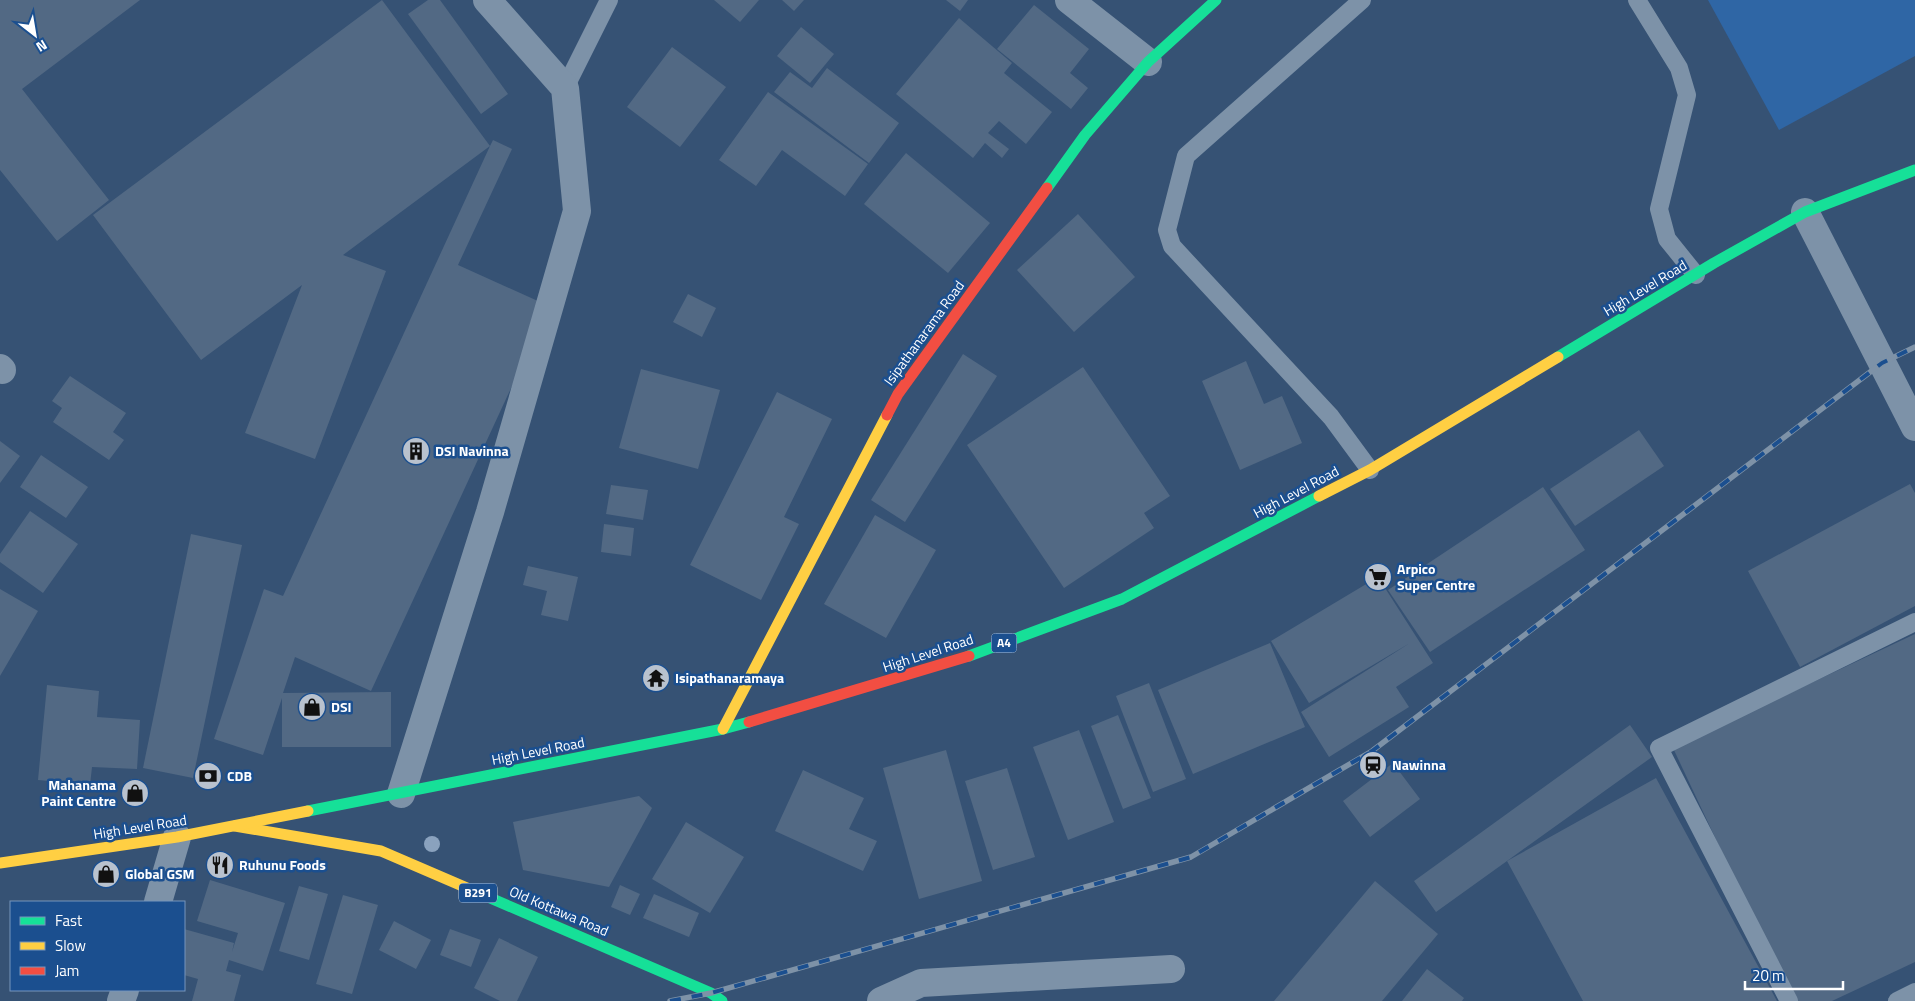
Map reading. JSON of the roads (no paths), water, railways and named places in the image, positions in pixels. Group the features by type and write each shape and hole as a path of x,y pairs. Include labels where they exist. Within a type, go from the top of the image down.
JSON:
{"main road":[{"name":"Isipathanarama Road","path":"723,729 898,394 1085,135 1148,62 1216,0"},
{"name":"High Level Road","path":"0,863 177,837 723,729 961,659 1122,599 1370,470 1805,212 1915,170"},
{"name":"Old Kottawa Road","path":"235,826 380,851 702,989 717,1000"}],"street":[{"path":"401,794 490,512 577,211 565,88 487,0"},
{"path":"1068,0 1148,62"},
{"path":"1805,212 1915,427"},
{"path":"158,901 177,837"},
{"path":"881,1001 921,982 1171,969"}],"lane":[{"path":"565,88 609,0"},
{"path":"1362,0 1186,156 1167,230 1172,246 1331,417 1370,470"},
{"path":"1637,0 1679,68 1687,95 1659,209 1667,239 1696,275"},
{"path":"1789,1001 1659,748 1915,622"},
{"path":"1897,1001 1915,992"}],"railway":[{"path":"670,1001 711,993 1191,857 1372,751 1882,363 1915,347"}],"place":[{"name":"DSI Navinna","path":"416,451"},
{"name":"Arpico Super Centre","path":"1378,577"},
{"name":"Isipathanaramaya","path":"656,678"},
{"name":"DSI","path":"312,707"},
{"name":"Nawinna","path":"1373,765"},
{"name":"CDB","path":"208,776"},
{"name":"Mahanama Paint Centre","path":"135,793"},
{"name":"Ruhunu Foods","path":"220,865"},
{"name":"Global GSM","path":"106,874"}]}
